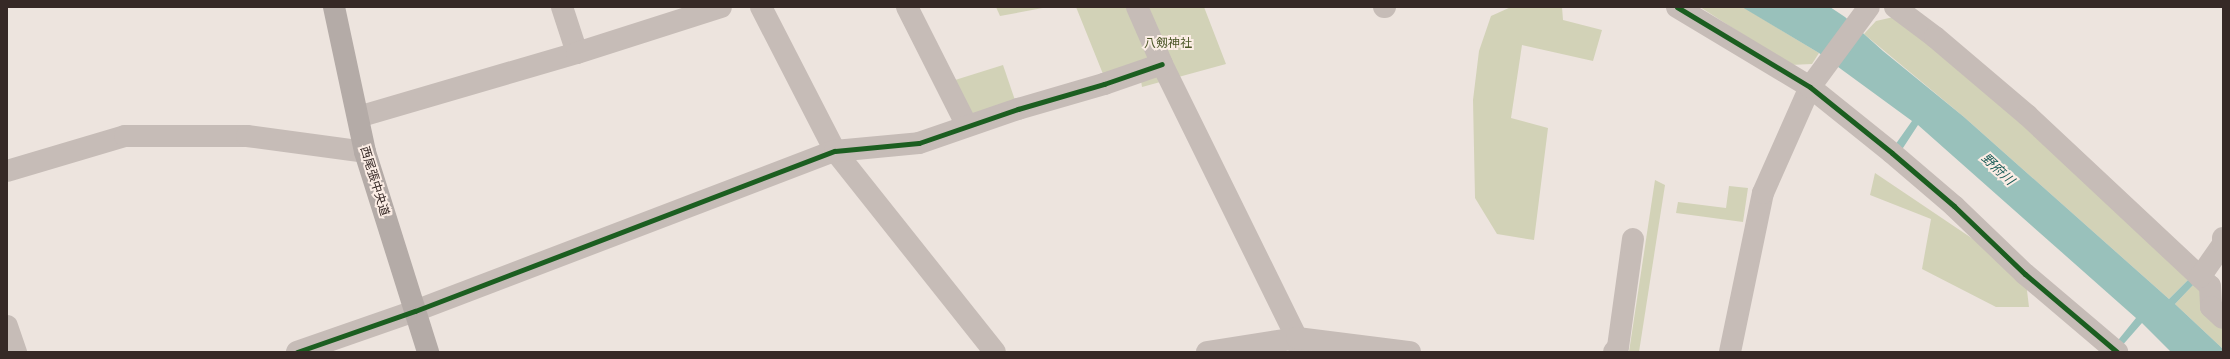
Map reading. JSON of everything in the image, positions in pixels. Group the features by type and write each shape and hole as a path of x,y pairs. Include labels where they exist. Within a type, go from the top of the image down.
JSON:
{"main road":[{"name":"西尾張中央道","path":"334,7 365,152 428,352"}],"street":[{"path":"562,7 577,53"},
{"path":"358,118 577,53 721,7"},
{"path":"761,7 835,151 995,352"},
{"path":"907,7 967,126"},
{"path":"1137,7 1162,64 1299,345"},
{"path":"1677,7 1812,85 1954,206 2024,274 2117,352"},
{"path":"1730,352 1763,193 1812,85 1869,7"},
{"path":"1895,7 1935,37 2027,115 2200,276 2210,286 2211,307 2223,318"},
{"path":"297,352 415,311 835,151 919,143 967,126 1104,84 1162,64"},
{"path":"7,171 125,136 247,136 365,152"},
{"path":"2200,276 2223,244 2223,238"},
{"path":"1614,352 1618,347 1633,239"},
{"path":"7,326 16,352"},
{"path":"1207,352 1299,345 1410,352"}],"green space":[{"path":"996,7 1048,7 1000,16"},
{"name":"八剱神社","path":"1076,7 1204,7 1226,64 1142,87 1138,62 1103,74"},
{"path":"1511,7 1562,7 1563,20 1602,30 1593,61 1522,45 1511,118 1548,128 1534,240 1497,234 1475,198 1473,100 1479,51 1491,16"},
{"path":"1700,7 1743,7 1819,53 1812,64 1790,65"},
{"path":"1898,16 2205,285 2223,322 2223,349 2175,304 2195,283 2190,278 2169,299 1964,117 1864,34 1876,21"},
{"path":"1003,65 1018,109 967,126 952,81"},
{"path":"1875,173 2025,274 2029,307 1996,307 1922,269 1931,219 1870,195"},
{"path":"1655,180 1665,185 1639,352 1629,352"},
{"path":"1729,186 1748,188 1743,222 1676,213 1678,202 1726,208"}],"water":[{"name":"野府川","path":"1742,7 1830,7 1845,17 1883,51 1964,117 2169,299 2190,278 2195,283 2175,304 2223,349 2223,352 2171,352 2142,323 2120,348 2115,344 2136,318 1918,125 1901,151 1895,145 1912,121 1819,53"}],"cycle path":[{"path":"1677,7 1810,87 1892,153 1954,206 2025,274 2117,352"},
{"path":"297,352 415,311 835,151 919,143 1018,109 1104,84 1162,64"}]}
